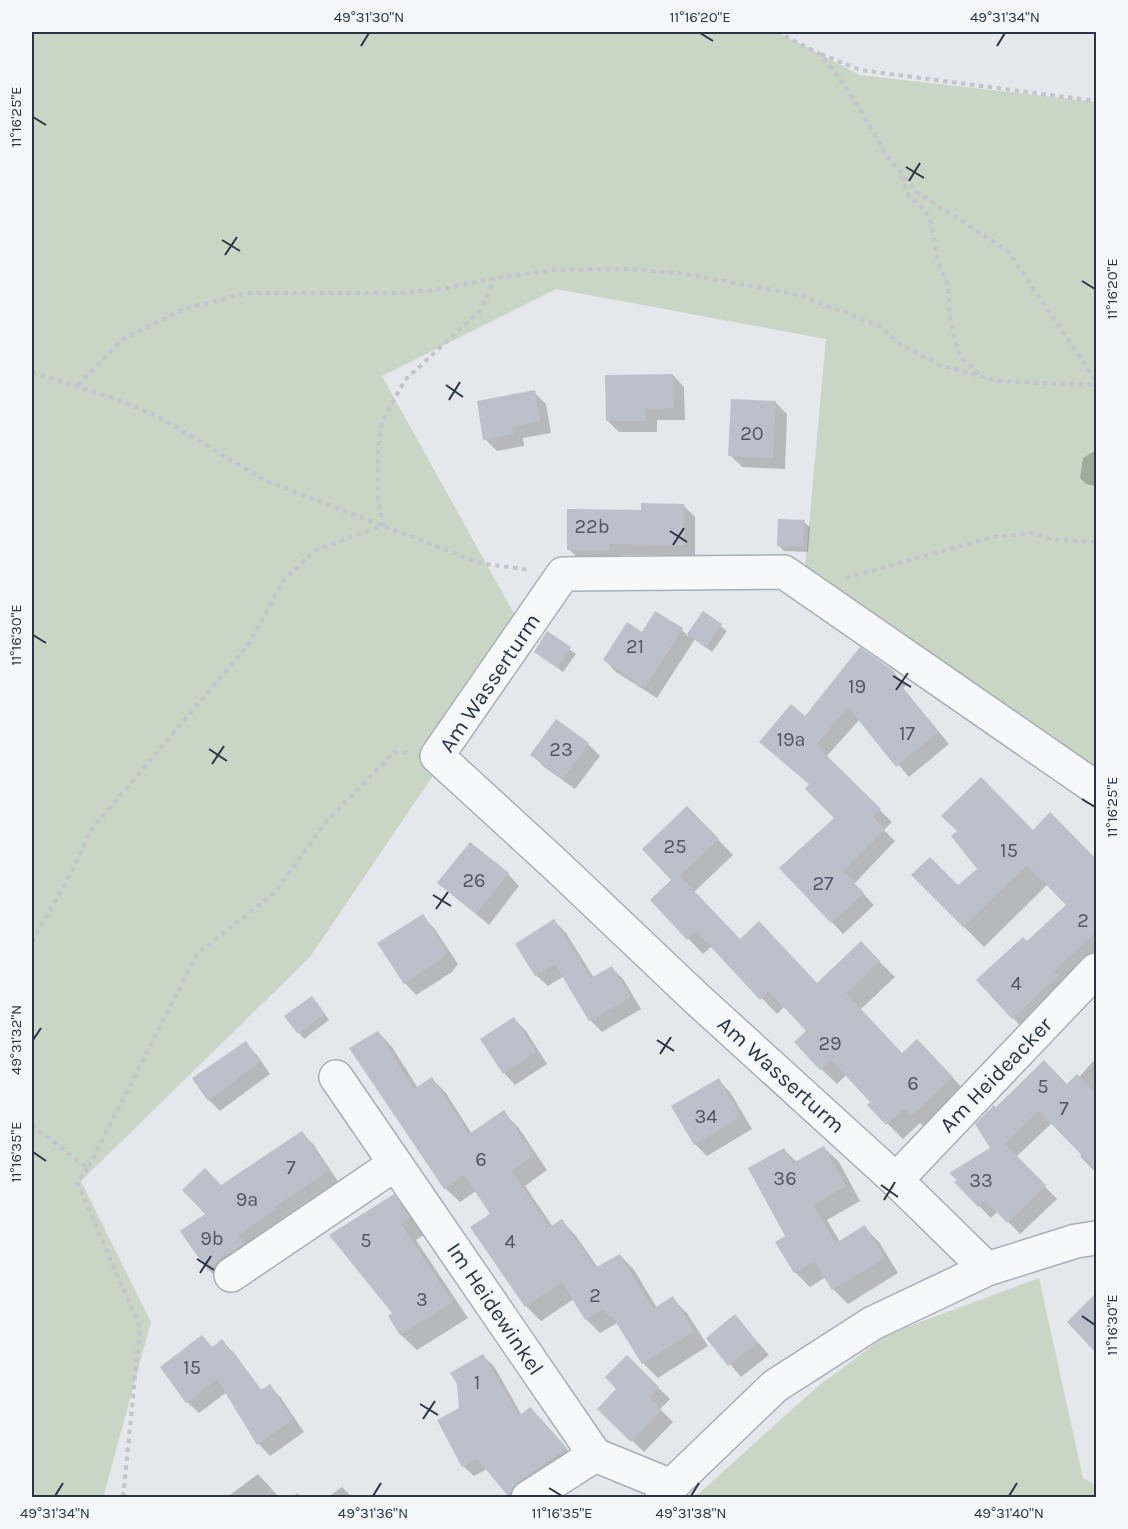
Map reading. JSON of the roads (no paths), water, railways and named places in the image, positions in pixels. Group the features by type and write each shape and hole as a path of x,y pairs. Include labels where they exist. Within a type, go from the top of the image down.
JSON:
{"street":[{"name":"Am Wasserturm","path":"987,1269 896,1180 696,998 437,756 563,574 784,572 1096,788"},
{"name":"Am Heideacker","path":"896,1180 1096,970"},
{"name":"Im Heidewinkel","path":"336,1077 595,1455"},
{"path":"231,1275 395,1164"},
{"path":"528,1497 595,1455 667,1492 776,1386 873,1323 987,1269 1076,1241 1096,1238"}]}
